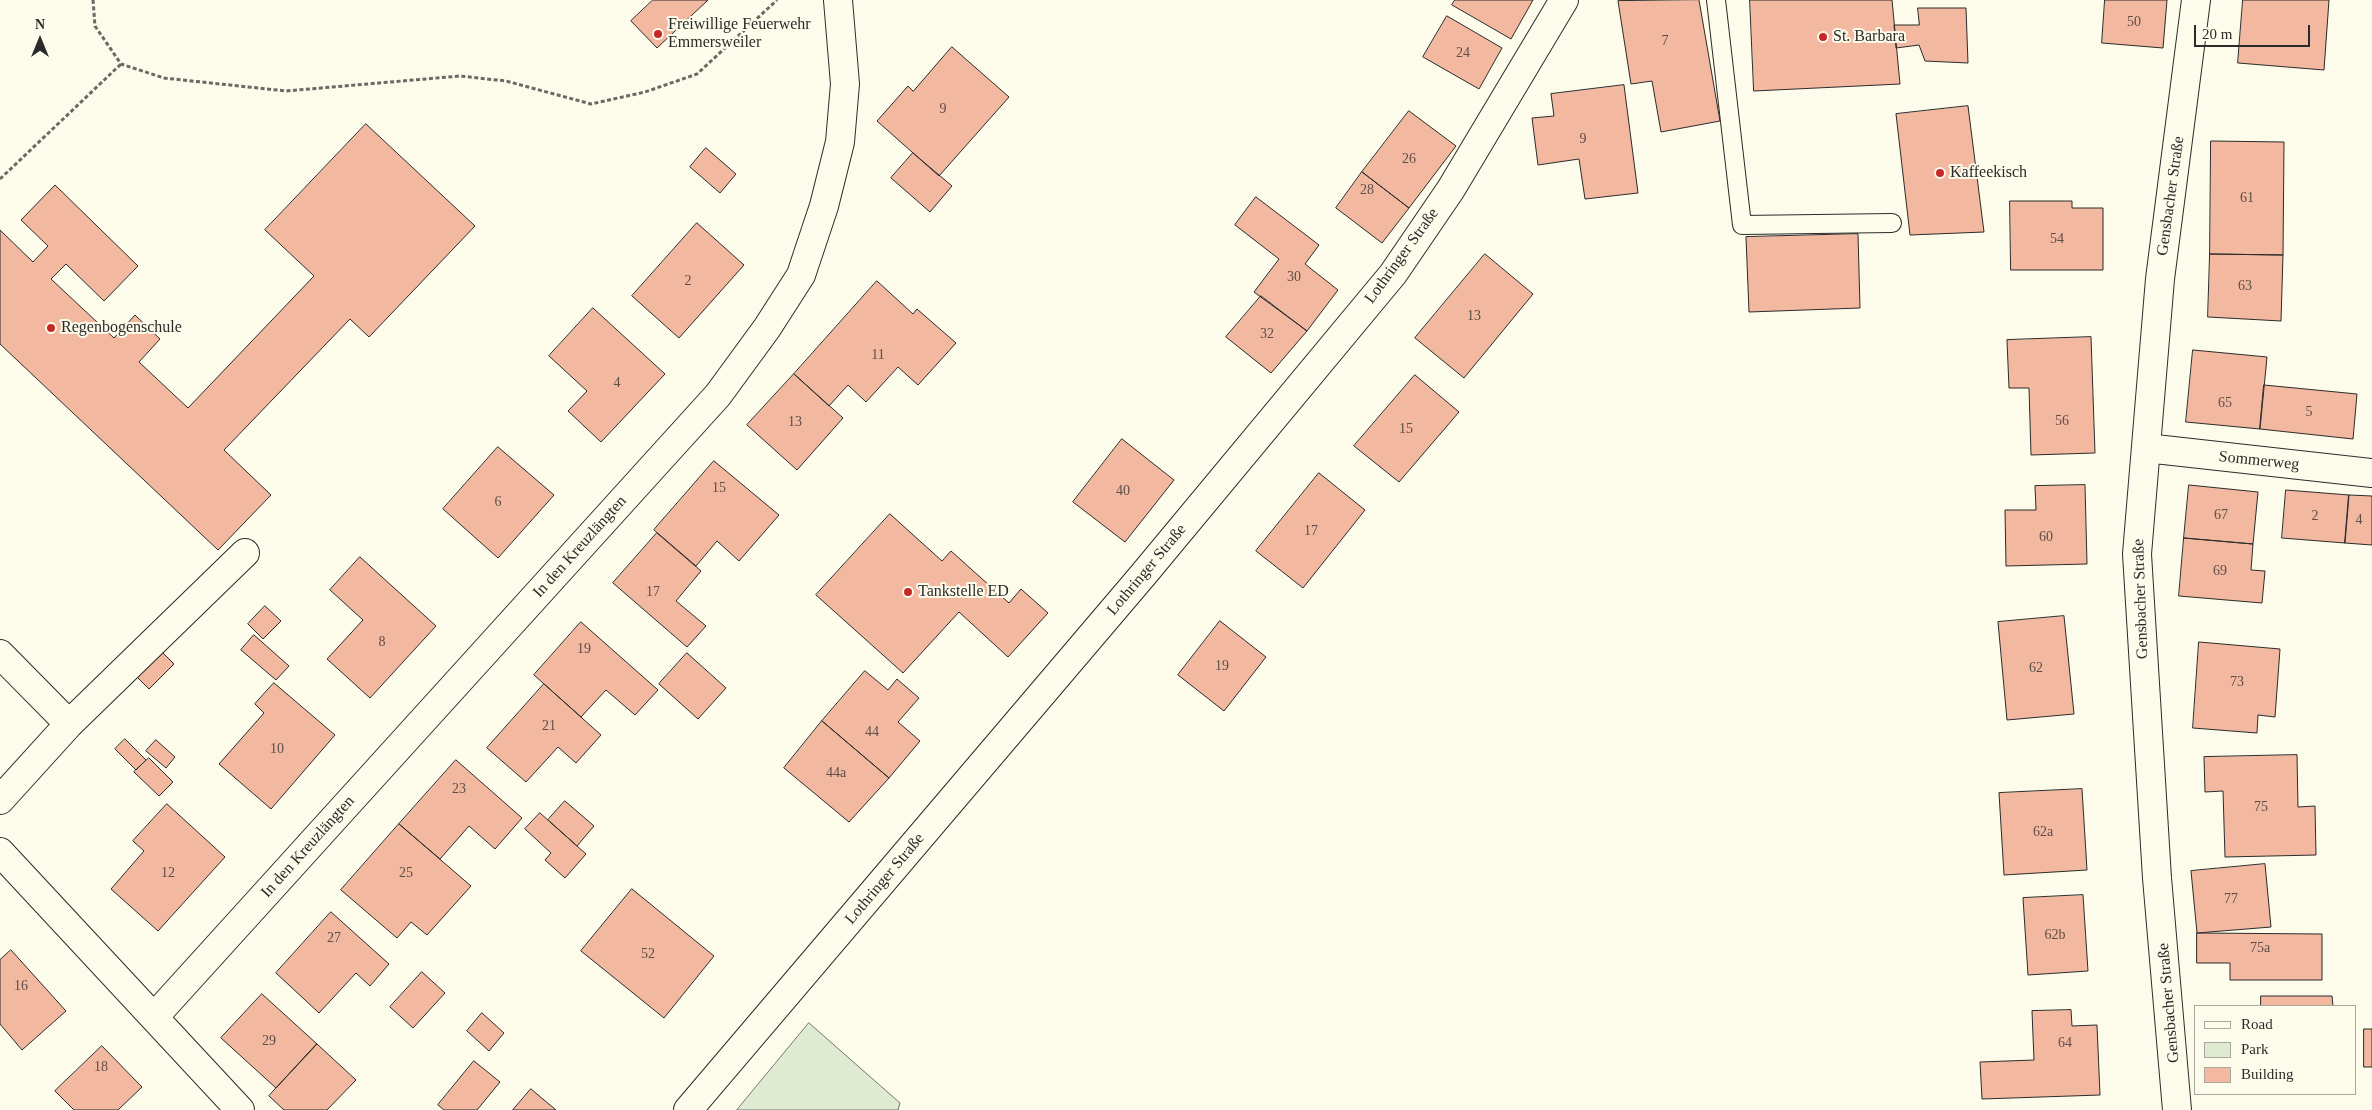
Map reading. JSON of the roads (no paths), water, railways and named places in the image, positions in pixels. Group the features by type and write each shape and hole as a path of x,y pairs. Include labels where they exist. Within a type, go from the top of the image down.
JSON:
{"street":[{"name":"In den Kreuzlängten","path":"155,1016 718,395 767,328 801,275 824,206 840,142 845,84 838,0"},
{"name":"Lothringer Straße","path":"688,1110 1143,575 1393,274 1455,181 1564,0"},
{"name":"Gensbacher Straße","path":"2177,1110 2157,878 2137,554 2160,279 2196,0"},
{"name":"Sommerweg","path":"2146,448 2372,474"},
{"path":"0,800 69,724 245,553"},
{"path":"0,654 69,724"},
{"path":"0,852 155,1016 240,1110"}],"lane":[{"path":"1716,0 1742,224 1892,223"}],"place":[{"name":"Freiwillige Feuerwehr Emmersweiler","path":"658,34"},
{"name":"St. Barbara","path":"1823,37"},
{"name":"Kaffeekisch","path":"1940,173"},
{"name":"Regenbogenschule","path":"51,328"},
{"name":"Tankstelle ED","path":"908,592"}]}
